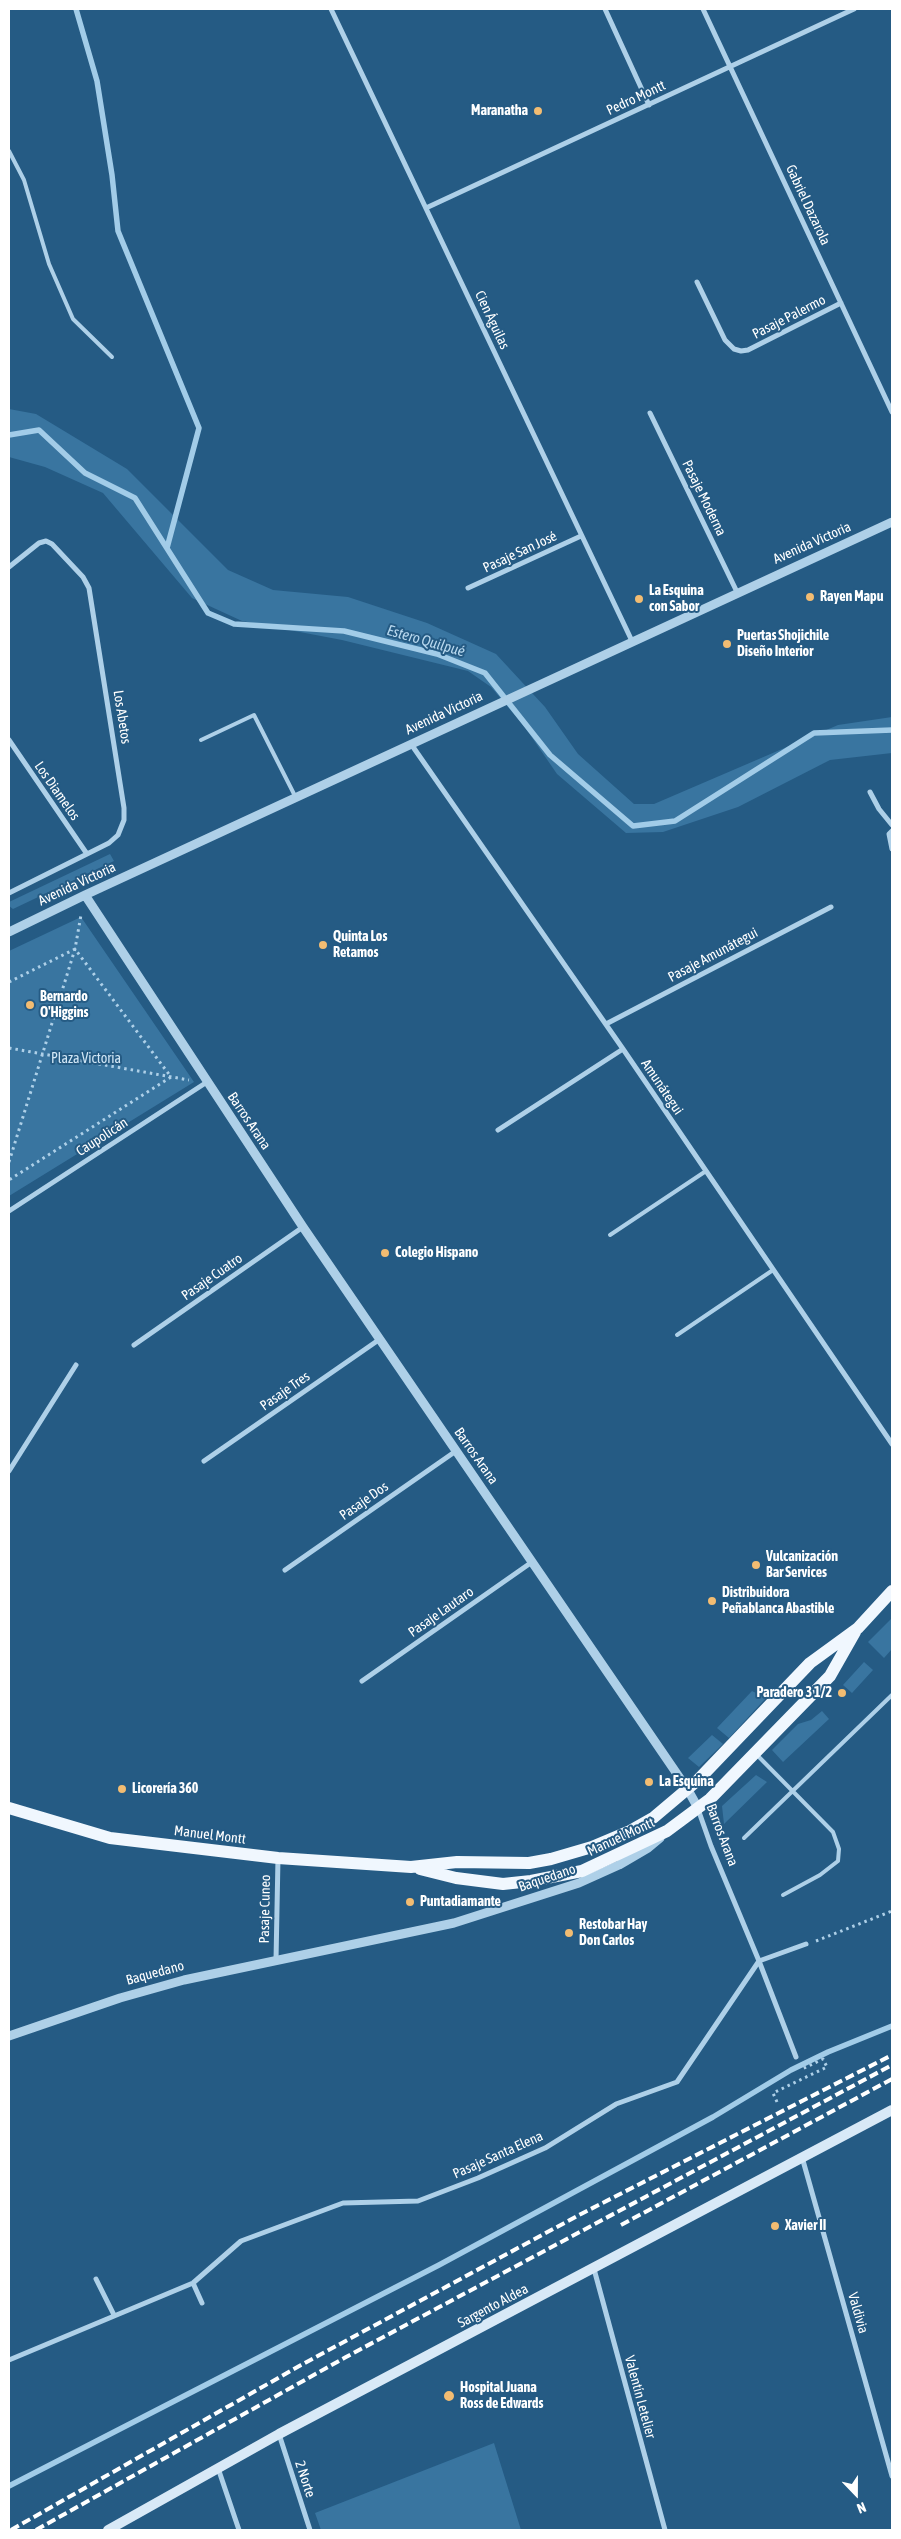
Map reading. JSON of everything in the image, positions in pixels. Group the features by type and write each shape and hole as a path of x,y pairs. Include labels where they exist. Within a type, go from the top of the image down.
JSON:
{"main road":[{"name":"Baquedano","path":"688,1790 810,1664 858,1628 892,1591"},
{"name":"Baquedano","path":"667,1832 698,1808 830,1676 858,1628"},
{"name":"Manuel Montt","path":"411,1867 457,1862 529,1863 569,1854 630,1831 652,1818 688,1790"},
{"name":"Manuel Montt","path":"9,1808 110,1838 278,1858 411,1867 465,1879 503,1884 582,1872 667,1832"},
{"name":"Sargento Aldea","path":"108,2530 124,2526 218,2468 279,2434 892,2110"}],"street":[{"name":"Cien Águilas","path":"330,9 632,641"},
{"path":"605,9 648,105"},
{"name":"Gabriel Dazarola","path":"703,9 892,412"},
{"name":"Pedro Montt","path":"426,208 854,9"},
{"name":"Pasaje Palermo","path":"697,282 725,340 734,349 741,351 748,350 841,303"},
{"name":"Pasaje Moderna","path":"650,413 736,592"},
{"name":"Avenida Victoria","path":"9,932 736,592 892,522"},
{"name":"Pasaje San José","path":"468,588 582,536"},
{"name":"Los Abetos","path":"9,567 39,542 46,541 52,544 84,577 89,588 124,808 124,820 118,835 108,843 9,893"},
{"name":"Los Diamelos","path":"9,740 87,854"},
{"name":"Amunátegui","path":"410,744 606,1024 892,1444"},
{"path":"870,792 879,809 892,825"},
{"path":"892,831 889,834 892,849"},
{"name":"Barros Arana","path":"85,895 303,1227 688,1790 698,1808 711,1846 759,1961 796,2057"},
{"name":"Pasaje Amunátegui","path":"606,1024 832,907"},
{"path":"498,1130 623,1049"},
{"name":"Caupolicán","path":"9,1211 207,1082"},
{"name":"Pasaje Cuatro","path":"134,1345 303,1227"},
{"name":"Pasaje Tres","path":"204,1461 380,1339"},
{"path":"9,1471 76,1365"},
{"name":"Pasaje Dos","path":"285,1570 456,1451"},
{"name":"Pasaje Lautaro","path":"362,1681 532,1562"},
{"name":"Baquedano","path":"9,2036 120,1998 184,1980 454,1923 535,1898 579,1883 619,1865 648,1848 667,1832"},
{"name":"Pasaje Cuneo","path":"276,1960 278,1858"},
{"path":"759,1961 806,1944"},
{"name":"Pasaje Santa Elena","path":"9,2360 193,2283 241,2241 343,2203 418,2201 478,2178 545,2148 616,2104 677,2082 759,1961"},
{"name":"Valdivia","path":"802,2156 892,2476"},
{"name":"Valentín Letelier","path":"594,2269 665,2530"},
{"path":"96,2279 114,2315"},
{"path":"193,2283 202,2303"},
{"name":"2 Norte","path":"279,2434 310,2530"},
{"path":"218,2468 239,2530"}],"lane":[{"path":"9,151 24,180 49,264 73,319 112,357"},
{"path":"201,740 254,715 296,798"},
{"path":"610,1235 706,1171"},
{"path":"677,1335 774,1270"},
{"path":"744,1838 892,1695"},
{"path":"755,1753 833,1832 840,1849 838,1861 832,1866 820,1875 783,1895"}],"path":[{"path":"9,1162 75,949 85,895"},
{"path":"9,982 75,949"},
{"path":"75,949 171,1077"},
{"path":"9,1048 207,1082"},
{"path":"9,1180 171,1077"},
{"path":"806,1944 863,1924 892,1911"},
{"path":"777,2102 773,2093 827,2067 823,2059 801,2070"}],"green space":[{"path":"9,409 36,414 127,469 228,570 273,590 348,597 427,623 496,654 545,707 578,754 634,804 654,804 838,725 892,717 892,753 830,760 738,807 663,832 626,833 557,774 524,726 491,687 468,671 342,640 242,621 192,598 103,493 45,467 9,457"},
{"path":"110,854 114,861 13,909 9,906 9,902"},
{"name":"Plaza Victoria","path":"81,917 194,1082 9,1196 9,951"},
{"path":"892,1618 892,1649 884,1658 868,1642"},
{"path":"864,1662 873,1670 852,1693 843,1685"},
{"path":"752,1691 766,1698 729,1738 717,1728"},
{"path":"822,1711 829,1719 783,1762 772,1750 798,1724 811,1720"},
{"path":"712,1735 723,1744 699,1767 688,1758"},
{"path":"756,1775 767,1782 724,1824 722,1806"},
{"path":"494,2443 521,2530 321,2530 315,2513"}],"waterway":[{"path":"76,9 97,81 112,175 118,231 199,428 167,548"},
{"name":"Estero Quilpué","path":"9,435 39,430 85,473 135,498 208,613 234,624 344,631 437,654 485,673 550,755 633,826 675,821 814,733 892,730"},
{"path":"9,2486 439,2265 713,2117 791,2070 828,2052 892,2026"}],"railway":[{"path":"11,2530 301,2365 581,2214 892,2055"},
{"path":"36,2530 346,2357 892,2065"},
{"path":"621,2225 892,2079"}],"place":[{"name":"Maranatha","path":"538,111"},
{"name":"Rayen Mapu","path":"810,597"},
{"name":"La Esquina con Sabor","path":"639,599"},
{"name":"Puertas Shojichile Diseño Interior","path":"727,644"},
{"name":"Quinta Los Retamos","path":"323,945"},
{"name":"Bernardo O'Higgins","path":"30,1005"},
{"name":"Colegio Hispano","path":"385,1253"},
{"name":"Vulcanización Bar Services","path":"756,1565"},
{"name":"Distribuidora Peñablanca Abastible","path":"712,1601"},
{"name":"Paradero 3 1/2","path":"842,1693"},
{"name":"La Esquina","path":"649,1782"},
{"name":"Licorería 360","path":"122,1789"},
{"name":"Puntadiamante","path":"410,1902"},
{"name":"Restobar Hay Don Carlos","path":"569,1933"},
{"name":"Xavier II","path":"775,2226"},
{"name":"Hospital Juana Ross de Edwards","path":"449,2396"}]}
